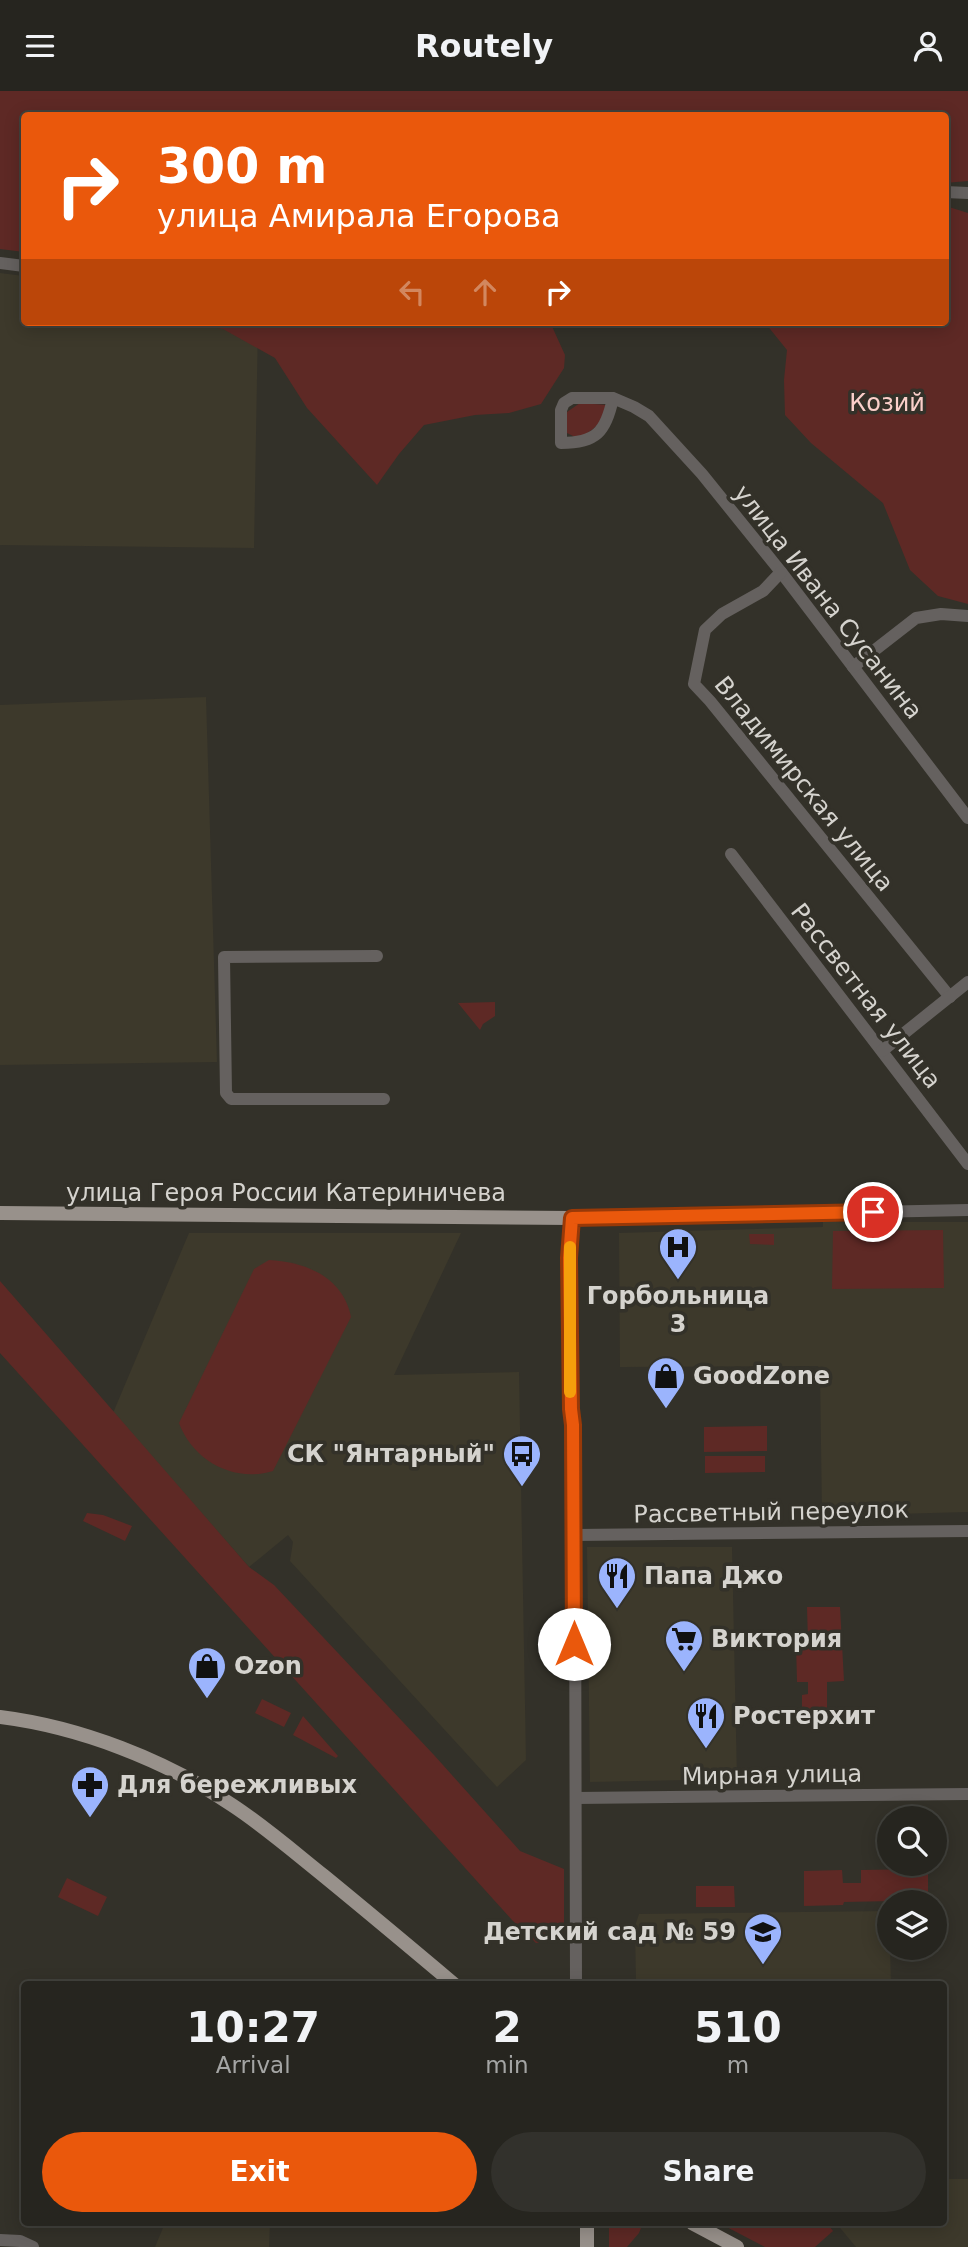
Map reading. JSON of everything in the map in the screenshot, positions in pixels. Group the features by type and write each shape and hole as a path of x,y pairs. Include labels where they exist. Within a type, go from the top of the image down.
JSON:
{"main road":[{"name":"улица Героя России Катериничева","path":"0,1213 572,1218"},
{"path":"0,1717 46,1726 102,1742 155,1762 212,1792 287,1846 450,1981"},
{"path":"587,2226 587,2247"},
{"path":"698,2226 737,2247"}],"street":[{"path":"949,193 968,193"},
{"path":"0,263 21,266"},
{"path":"582,397 613,398 609,419 595,436 578,443 561,443 559,426 564,403 582,397"},
{"name":"улица Ивана Сусанина","path":"613,398 649,416 702,474 781,572 968,818"},
{"name":"Владимирская улица","path":"781,572 763,591 722,614 705,630 694,684 950,997"},
{"path":"853,667 916,618 941,614 968,616"},
{"name":"Рассветная улица","path":"731,854 968,1164"},
{"path":"377,956 224,957 226,1093 231,1099 384,1100"},
{"path":"882,1051 968,982"},
{"path":"576,1981 575,1535 569,1258 572,1218 968,1210"},
{"name":"Рассветный переулок","path":"575,1535 968,1531"},
{"name":"Мирная улица","path":"576,1798 968,1794"},
{"path":"0,2240 20,2241 33,2247"}],"shaded area":[{"path":"0,273 21,276 21,326 258,326 254,548 0,545"},
{"path":"206,697 217,1062 0,1065 0,705"},
{"path":"823,1222 968,1222 968,1512 822,1516 818,1366 620,1367 619,1233 823,1227"},
{"path":"189,1233 461,1233 394,1375 519,1372 526,1760 497,1787 290,1561 293,1542 288,1535 249,1567 113,1413"},
{"path":"587,1547 732,1547 737,1779 590,1782"},
{"name":"Детский сад № 59","path":"877,1911 877,1960 890,1960 891,1981 636,1981 635,1926 639,1914"},
{"path":"947,2179 968,2179 968,2247 856,2247 838,2226 947,2226"},
{"path":"164,2226 270,2226 269,2247 155,2247"}],"green space":[{"path":"0,91 968,91 968,181 949,183 949,112 21,112 21,252 0,249"},
{"name":"Козий","path":"949,207 968,213 968,604 938,596 910,570 883,503 811,443 785,415 787,350 768,326 949,326"},
{"path":"205,326 552,326 565,355 564,368 541,404 509,413 475,415 424,425 377,485 307,408 275,358 223,329"},
{"path":"580,403 607,405 596,426 577,438 565,432 567,412"},
{"path":"495,1002 495,1016 483,1024 480,1030 458,1003"},
{"path":"943,1230 944,1288 832,1289 833,1231"},
{"path":"749,1234 774,1234 774,1245 750,1244"},
{"path":"269,1260 296,1264 321,1274 340,1291 351,1317 273,1471 244,1474 217,1466 205,1458 185,1436 179,1423 254,1269"},
{"path":"0,1281 249,1567 274,1585 520,1851 564,1869 564,1940 536,1943 512,1920 0,1353"},
{"path":"767,1426 767,1451 704,1452 704,1427"},
{"path":"705,1456 765,1456 765,1472 705,1473"},
{"path":"87,1513 103,1515 132,1526 125,1541 83,1521"},
{"path":"807,1607 840,1607 844,1681 827,1682 827,1719 802,1720 802,1695 808,1694 808,1682 797,1682 796,1643 808,1642"},
{"path":"262,1699 291,1713 284,1727 255,1713"},
{"path":"303,1716 338,1756 336,1758 293,1735"},
{"path":"842,1870 843,1883 861,1883 861,1870 877,1870 877,1876 928,1876 928,1890 877,1890 877,1901 804,1906 804,1871"},
{"path":"67,1878 107,1897 98,1916 58,1897"},
{"path":"696,1886 734,1886 735,1907 696,1907"},
{"path":"609,2226 642,2226 627,2247 609,2247"},
{"path":"725,2226 829,2226 833,2231 815,2247 765,2247"}],"slow traffic":[{"path":"570,1247 570,1392"}],"place":[{"name":"Горбольница 3","path":"678,1281"},
{"name":"GoodZone","path":"666,1410"},
{"name":"СК \"Янтарный\"","path":"522,1488"},
{"name":"Папа Джо","path":"617,1610"},
{"name":"Виктория","path":"684,1673"},
{"name":"Ozon","path":"207,1700"},
{"name":"Ростерхит","path":"706,1750"},
{"name":"Для бережливых","path":"90,1819"},
{"name":"Детский сад № 59","path":"763,1966"}],"route":[{"path":"574,1644 575,1535 569,1258 572,1218 873,1212"}]}
